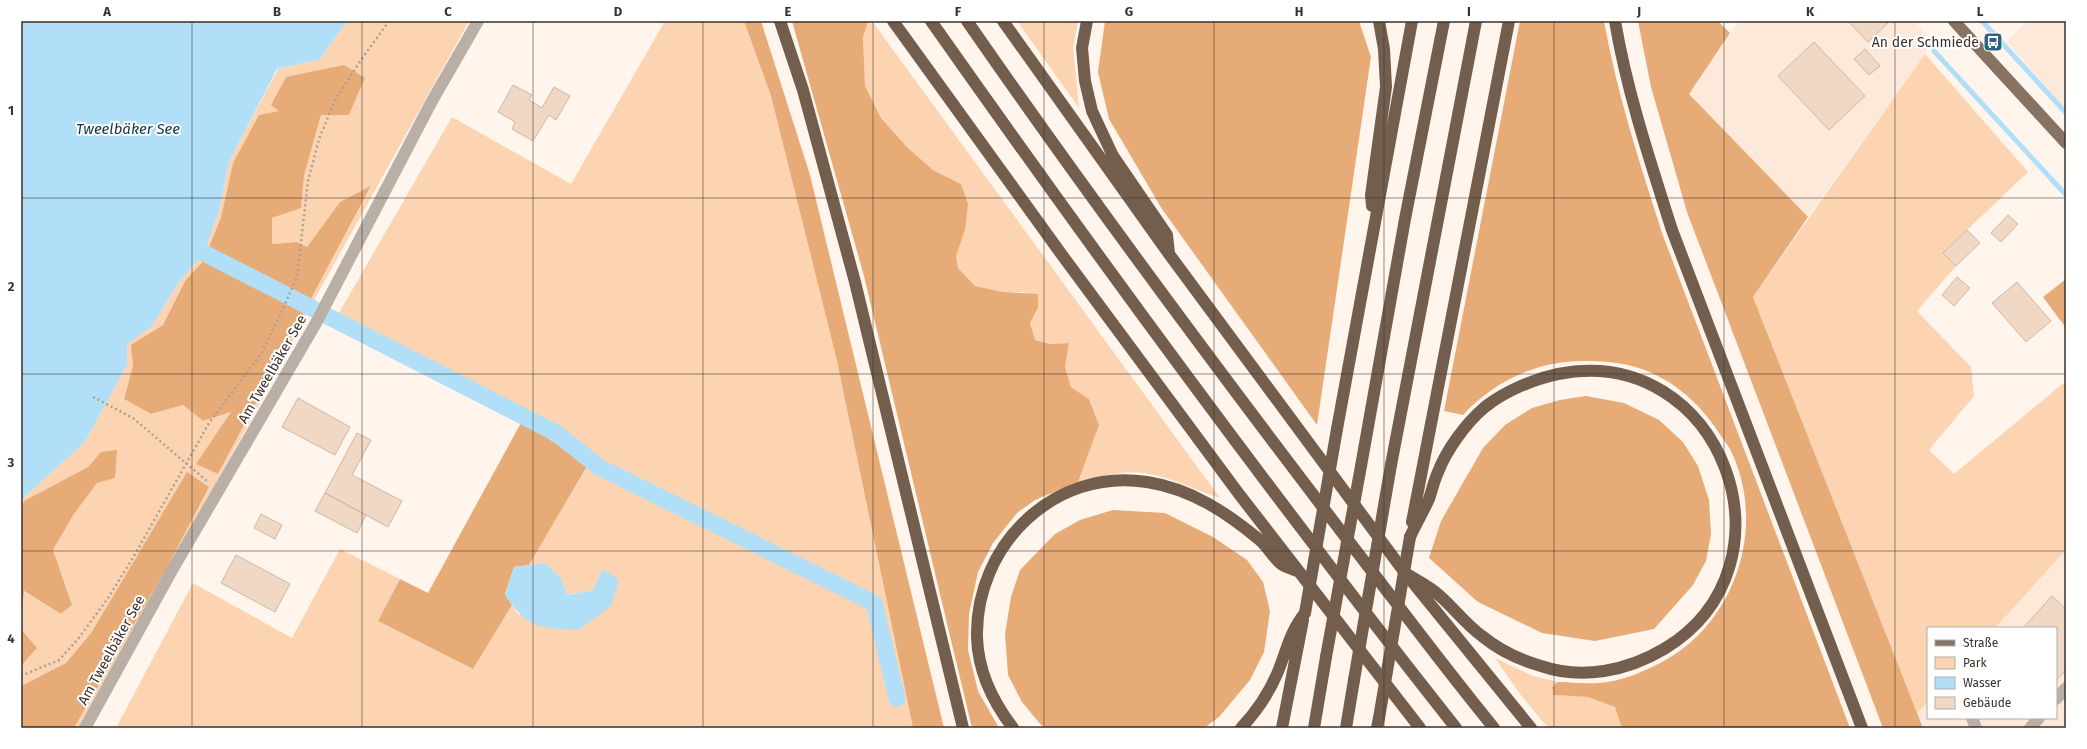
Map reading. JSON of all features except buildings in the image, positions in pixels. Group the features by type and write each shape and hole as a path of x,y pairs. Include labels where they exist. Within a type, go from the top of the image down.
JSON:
{"highway":[{"path":"780,21 803,90 855,282 963,728"},
{"path":"893,21 1066,261 1239,494 1420,728"},
{"path":"931,21 1087,240 1218,417 1456,728"},
{"path":"967,21 1107,218 1246,409 1427,646 1494,728"},
{"path":"1003,21 1169,254 1406,573 1531,728"},
{"path":"1087,21 1082,48 1085,81 1092,111 1113,156 1167,235 1169,254"},
{"path":"1374,221 1371,195 1386,87 1384,49 1379,21"},
{"path":"1282,728 1305,613 1374,221 1412,21"},
{"path":"1314,728 1405,219 1444,21"},
{"path":"1346,728 1391,465 1476,21"},
{"path":"1378,723 1410,537 1510,21"},
{"path":"1615,21 1630,91 1672,230 1862,728"},
{"path":"1406,573 1434,591 1482,636 1510,654 1539,666 1559,672 1598,673 1640,662 1662,651 1678,640 1707,609 1720,588 1727,569 1736,532 1730,482 1720,454 1697,419 1668,394 1639,379 1610,372 1578,371 1545,377 1514,390 1486,407 1453,445 1438,470 1429,499 1410,537"},
{"path":"1013,728 999,710 986,684 977,638 978,611 986,577 1002,548 1016,530 1038,509 1069,491 1120,480 1146,482 1174,488 1205,501 1242,525 1265,545 1281,565 1298,571"},
{"path":"1241,728 1254,715 1266,697 1277,675 1295,625 1305,613"}],"main road":[{"path":"1954,21 2066,143"}],"street":[{"name":"Am Tweelbäker See","path":"86,728 171,572 316,323 432,101 478,21"},
{"path":"2057,698 2066,688"},
{"path":"2030,728 2038,719"}],"path":[{"path":"21,676 59,660 78,639 130,562 209,423 261,354 297,277 308,181 319,139 335,100 389,21"},
{"path":"93,397 134,418 219,490"}],"shaded area":[{"path":"744,21 761,21 810,175 944,728 913,728 837,361 771,96"},
{"path":"792,21 868,21 863,37 865,86 881,118 908,148 933,170 961,184 968,204 965,230 956,256 958,268 975,286 1003,292 1038,294 1038,308 1030,323 1035,340 1051,344 1069,343 1065,367 1071,387 1089,399 1099,425 1078,482 1035,500 1017,513 993,543 978,572 969,614 968,650 978,691 999,728 972,728 864,276"},
{"path":"1105,21 1359,21 1371,57 1317,425 1162,209 1109,119 1098,72"},
{"path":"1520,21 1604,21 1622,102 1662,233 1850,728 1622,728 1615,707 1588,697 1553,695 1552,687 1558,682 1598,683 1623,679 1662,662 1688,645 1709,623 1726,598 1738,569 1745,540 1746,509 1741,478 1730,449 1710,420 1694,402 1675,386 1642,369 1620,363 1597,361 1565,362 1549,365 1532,369 1502,383 1475,403 1463,415 1444,411"},
{"path":"1638,21 1718,21 1730,33 1689,94 1808,217 1753,297 1923,728 1883,728 1687,212 1651,87"},
{"path":"1739,21 1915,21 1930,41 1925,54 1808,217 1689,94"},
{"path":"2027,21 2066,21 2066,109 2007,42"},
{"path":"344,65 365,78 349,115 321,115 304,176 301,208 272,218 272,244 297,242 307,247 340,202 371,186 218,474 196,464 231,412 203,421 183,405 151,414 124,399 133,366 131,345 163,325 185,281 204,260 221,217 233,163 259,115 279,111 271,105 286,77"},
{"path":"2066,279 2066,328 2043,297"},
{"path":"1586,396 1624,403 1659,420 1683,442 1698,466 1709,500 1711,534 1706,561 1693,585 1654,629 1595,641 1542,633 1478,602 1429,558 1441,521 1483,448 1505,425 1532,408 1560,400"},
{"path":"522,421 588,465 529,565 514,567 505,594 512,605 473,669 378,621 400,579 428,593"},
{"path":"117,450 115,478 97,483 74,514 53,550 72,605 61,614 24,591 21,617 21,509 24,501 88,467 101,452"},
{"path":"187,472 209,487 166,569 74,728 21,728 21,686 66,663 91,633"},
{"path":"1113,510 1165,513 1213,537 1247,560 1263,582 1270,611 1264,652 1250,680 1219,717 1204,728 1046,728 1041,725 1022,702 1008,675 1005,634 1011,597 1020,570 1055,534 1080,520"},
{"path":"2066,550 2066,728 1923,728 1917,713 1927,703 1927,719 2057,719 2057,627 1996,627"},
{"path":"21,629 37,648 21,666"}],"green space":[{"path":"347,21 469,21 308,311 271,384 79,728 74,728 166,569 187,472 91,633 66,663 21,686 21,666 37,648 21,629 23,591 61,614 72,605 53,550 74,514 97,483 101,452 88,467 24,501 21,509 21,500 85,442 127,365 127,344 152,326 179,282 204,253 219,211 229,162 278,69 320,59","holes":["365,78 349,115 321,115 304,176 301,208 272,218 272,244 297,242 307,247 340,202 371,187 218,474 196,464 232,412 203,421 183,405 151,414 124,399 133,366 132,345 163,325 185,281 204,260 221,217 233,163 279,111"]},
{"path":"665,21 744,21 771,96 837,361 913,728 116,728 193,583 292,638 340,549 400,579 378,621 473,669 512,605 518,614 579,630 604,569 593,590 567,595 561,578 545,563 529,565 594,456 561,428 336,318 452,117 571,184"},
{"path":"868,21 872,21 1220,498 1154,475 1136,472 1119,473 1078,482 1099,425 1089,399 1071,387 1065,367 1069,343 1051,344 1035,340 1030,323 1038,308 1024,292 1003,292 975,286 958,268 956,256 965,230 961,184 933,170 908,148 881,118 865,86 863,37"},
{"path":"1017,21 1078,21 1073,47 1079,108"},
{"path":"1925,54 2028,172 1943,253 1956,266 1917,311 1971,367 1974,396 1929,450 1954,474 2066,381 2066,550 1996,627 1927,627 1927,703 1917,713 1753,297"},
{"path":"1495,658 1533,676 1558,682 1552,687 1553,695 1588,697 1616,707 1622,728 1548,728 1520,694"}],"water":[{"name":"Tweelbäker See","path":"21,21 347,21 320,59 277,69 229,162 219,211 204,253 179,282 152,326 127,344 127,365 85,442 21,500"},
{"path":"545,563 561,578 567,595 593,590 603,569 619,580 611,606 579,630 544,627 528,621 513,606 505,595 514,567"}],"waterway":[{"path":"1982,21 2066,113"},
{"path":"1934,51 2066,195"},
{"path":"204,253 556,433 599,467 874,603 897,698"}],"place":[{"name":"An der Schmiede","path":"1993,42"}]}
